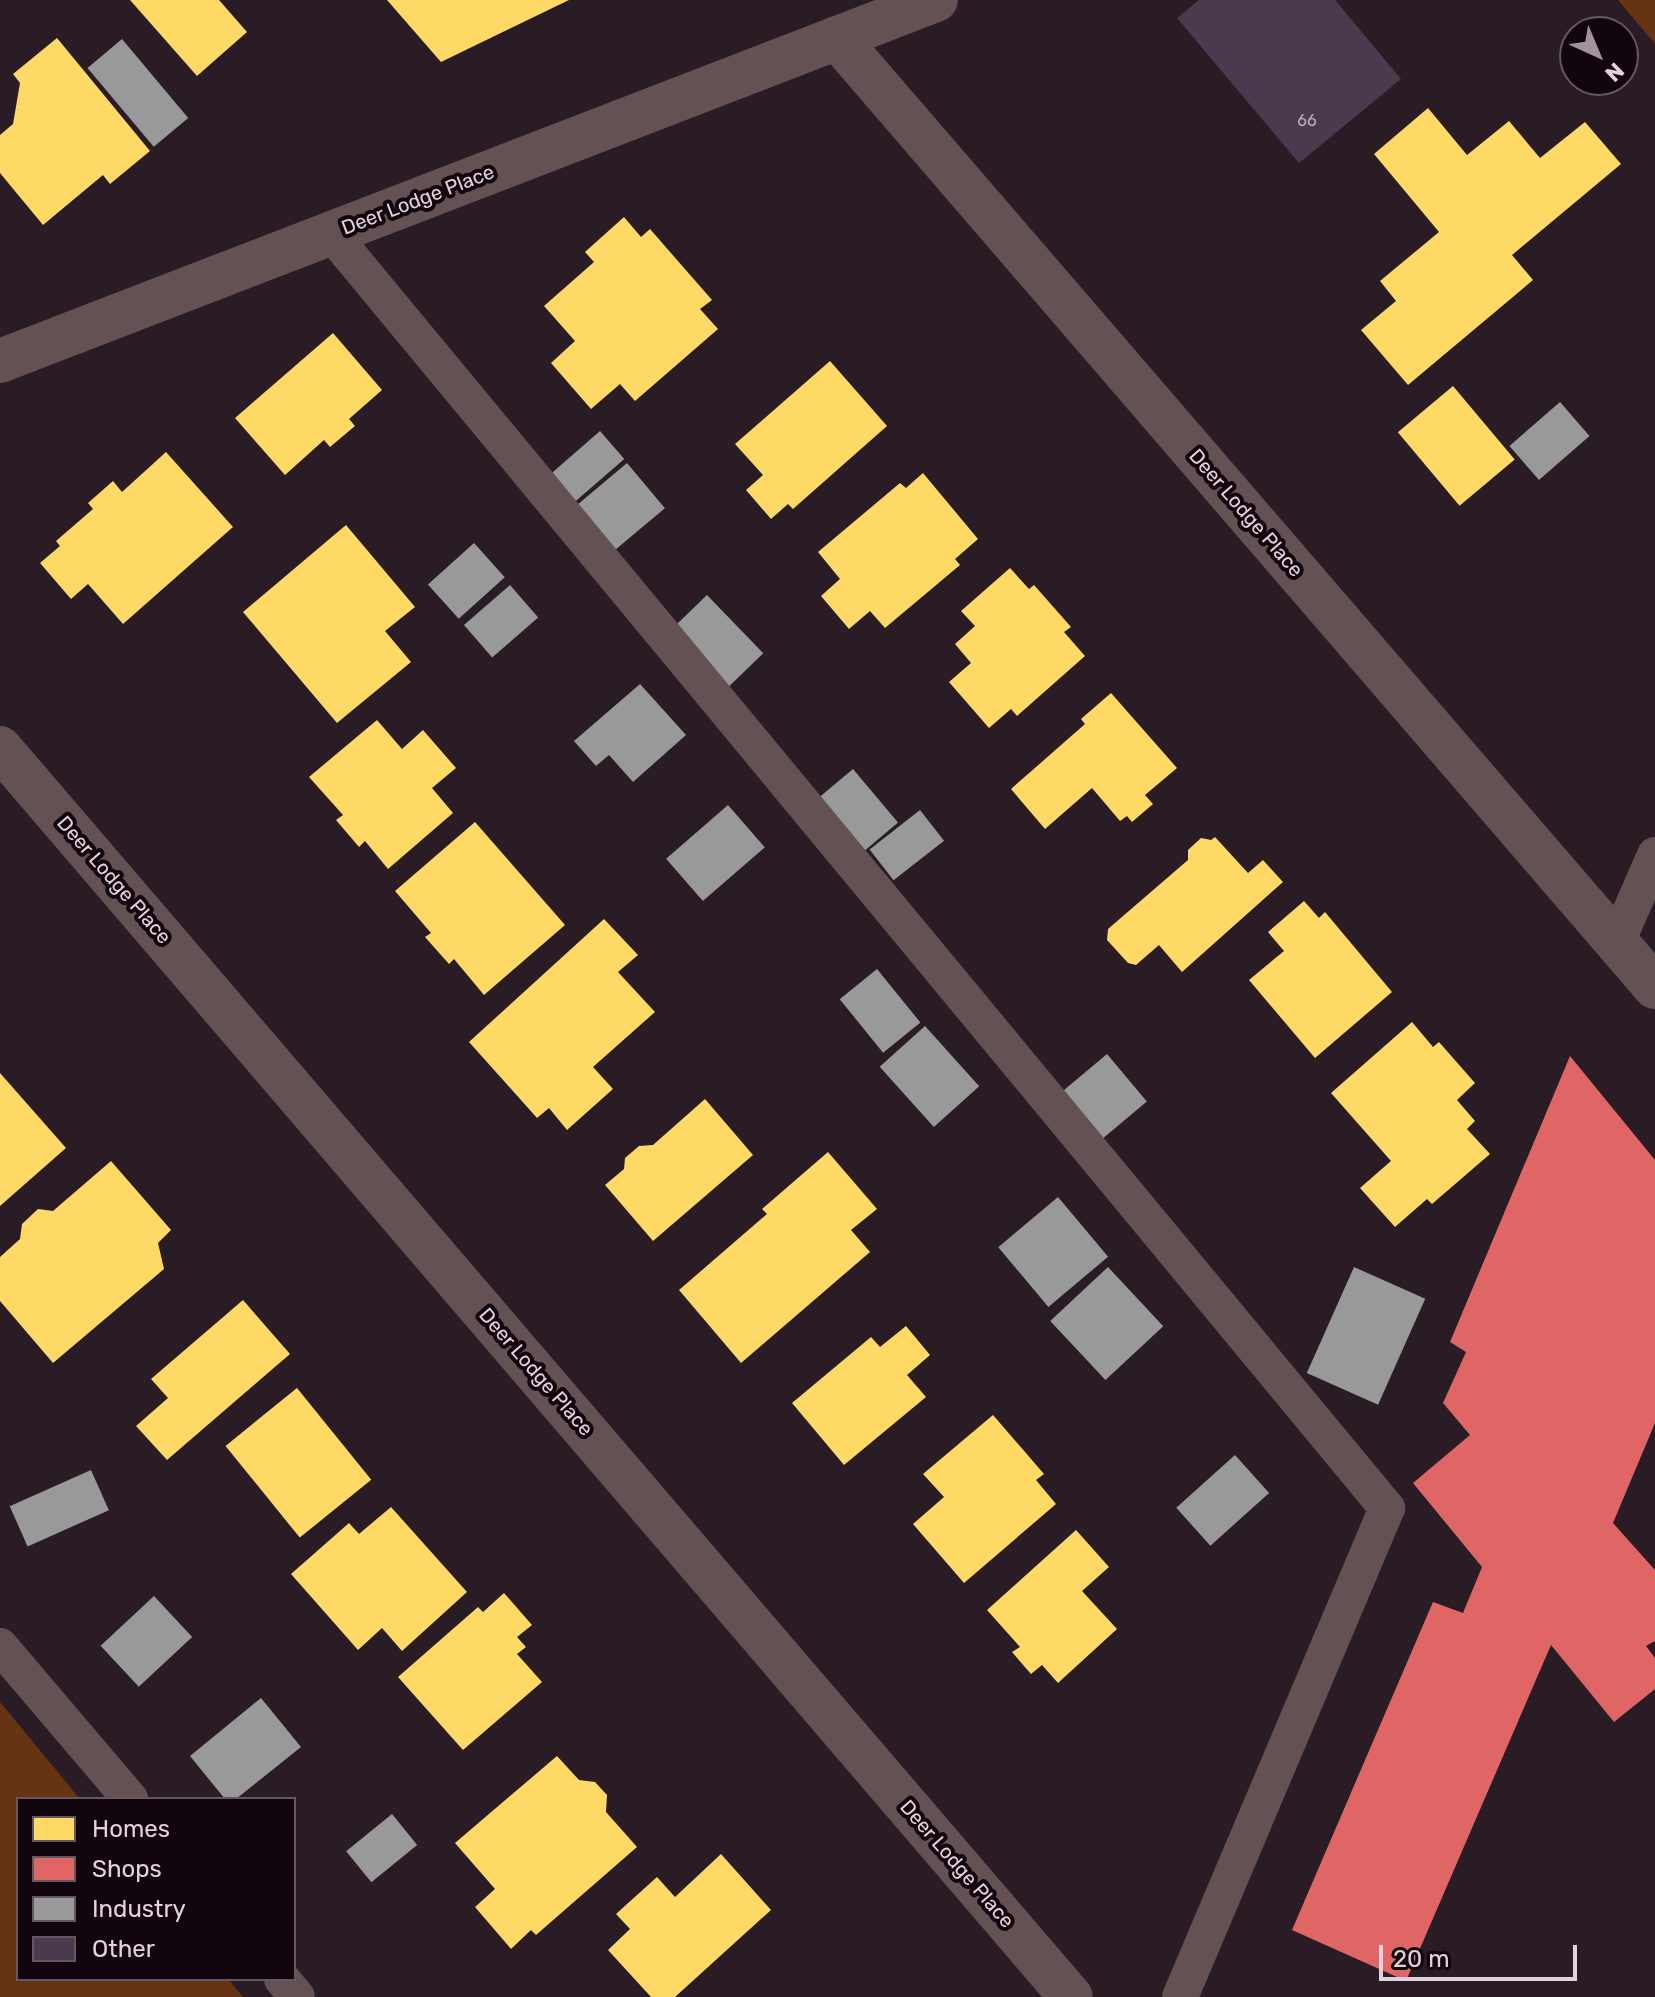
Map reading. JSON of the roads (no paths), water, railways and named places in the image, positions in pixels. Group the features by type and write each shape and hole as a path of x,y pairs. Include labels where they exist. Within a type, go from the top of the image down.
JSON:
{"street":[{"name":"Deer Lodge Place","path":"0,361 936,0"},
{"name":"Deer Lodge Place","path":"837,38 1655,987"},
{"name":"Deer Lodge Place","path":"0,748 1071,1997"}],"lane":[{"path":"331,233 1387,1508 1180,1997"},
{"path":"1617,942 1655,855"},
{"path":"0,1646 128,1797"},
{"path":"284,1981 297,1997"}]}
